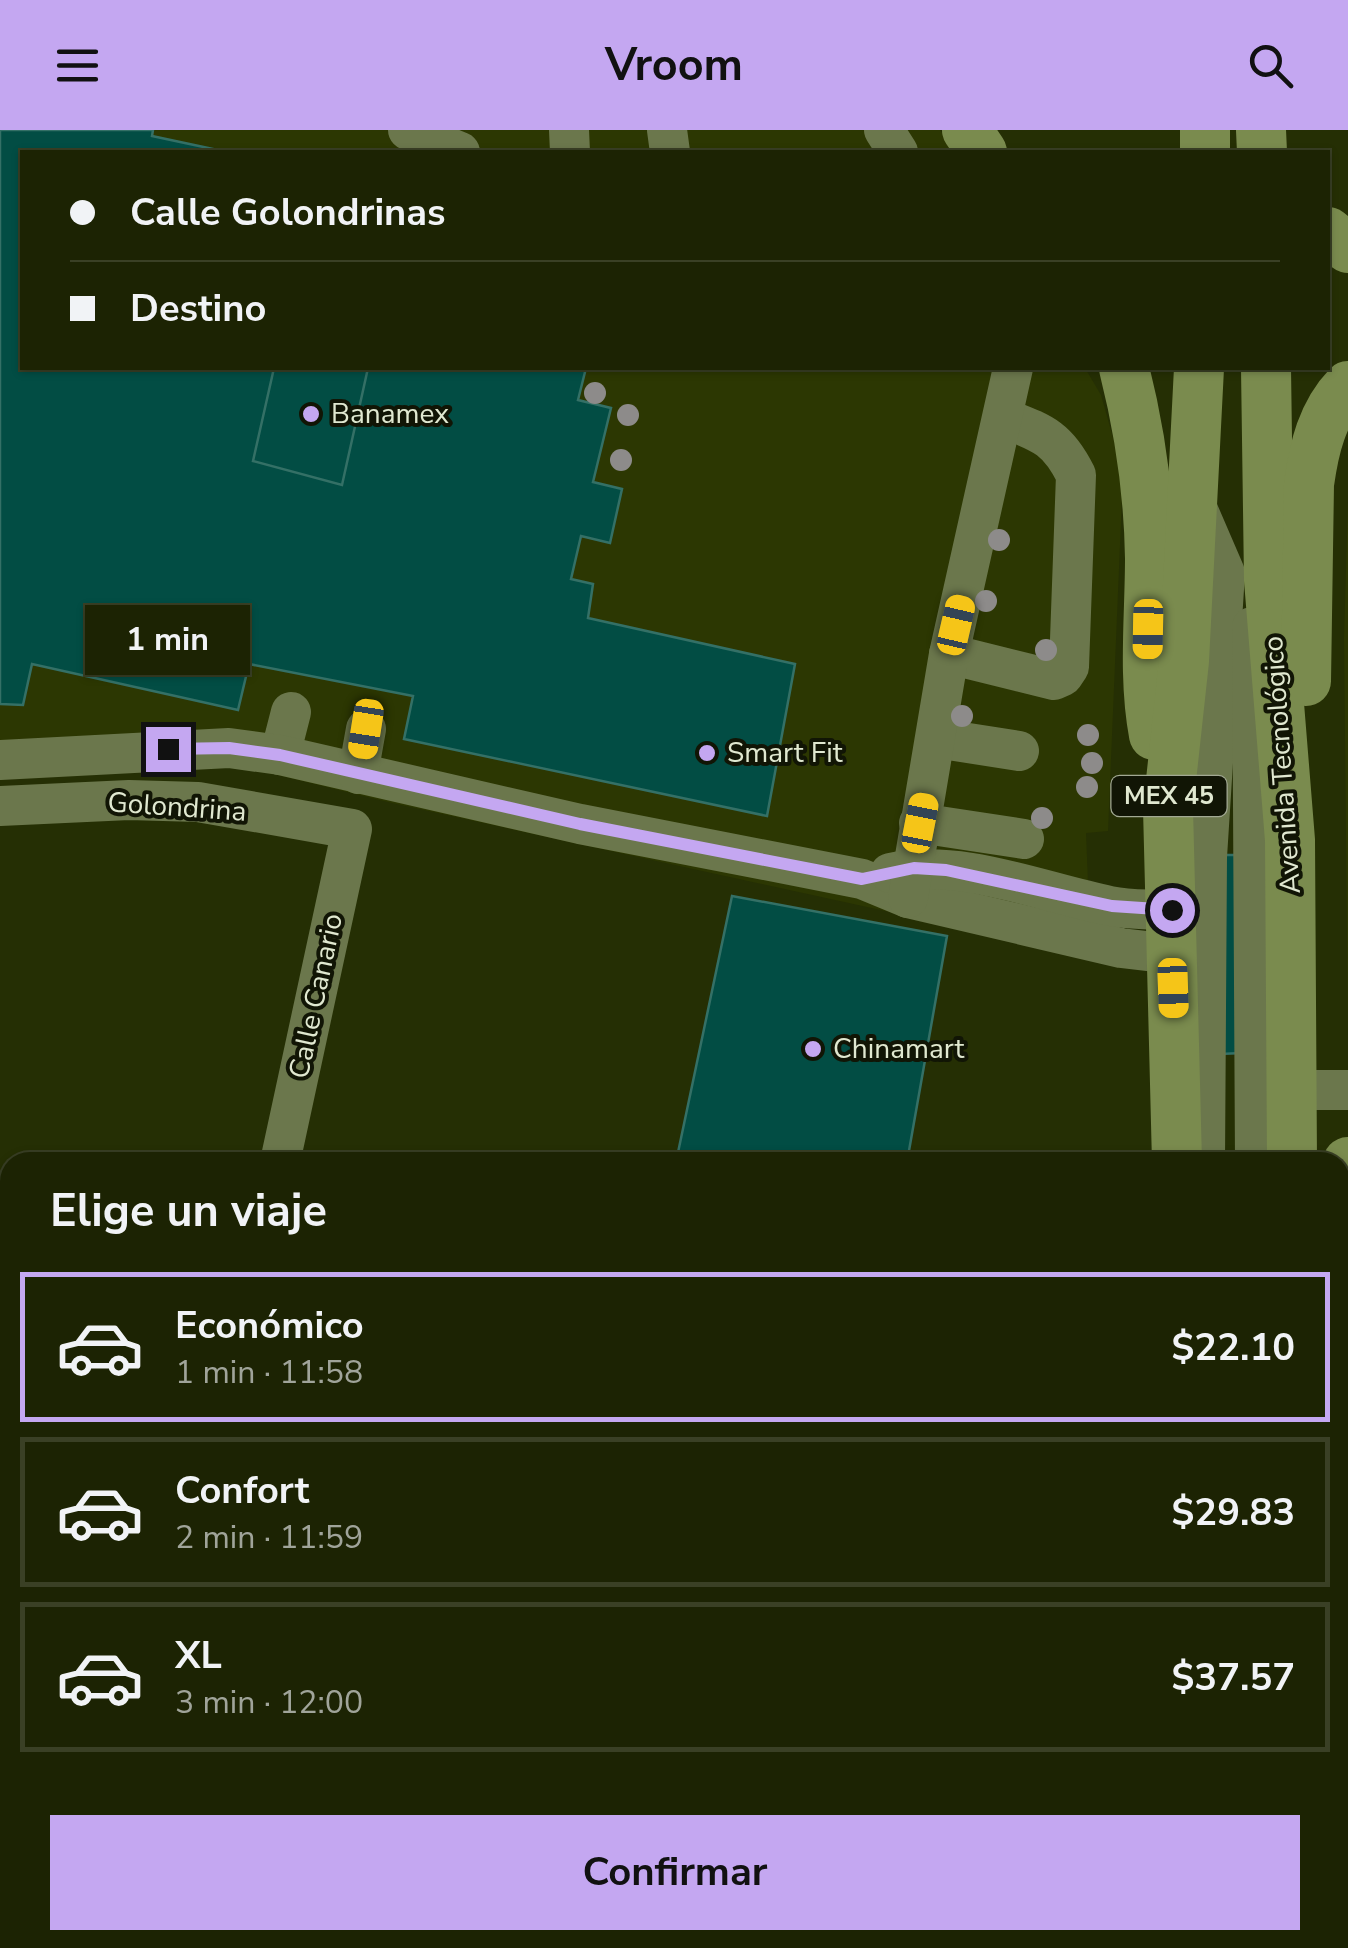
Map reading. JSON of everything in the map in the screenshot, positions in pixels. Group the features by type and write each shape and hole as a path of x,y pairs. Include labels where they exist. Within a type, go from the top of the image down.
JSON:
{"main road":[{"path":"1125,370 1142,438 1148,488 1150,717 1168,808"},
{"name":"MEX 45","path":"1177,1152 1168,808 1184,660 1198,370"},
{"name":"Avenida Tecnológico","path":"1266,370 1269,580 1290,840 1292,1152"},
{"path":"1290,840 1306,701 1309,484 1325,419 1334,400 1348,386"}],"street":[{"path":"408,130 457,150"},
{"path":"911,883 949,654 1013,370"},
{"path":"949,654 1054,680 1069,667 1076,475 1064,450 1049,436 1004,418"},
{"path":"1194,501 1226,573 1208,857 1205,1152"},
{"path":"1255,1152 1252,576 1268,522"},
{"path":"280,755 291,712"},
{"path":"358,774 366,729"},
{"path":"936,738 1019,751"},
{"path":"0,760 229,748 280,755 580,824 862,879 911,883 946,870 1112,906 1172,932"},
{"name":"Golondrina","path":"0,806 129,800 198,802 352,829"},
{"path":"920,823 1024,839"},
{"name":"Calle Canario","path":"282,1152 352,829"},
{"path":"1291,1090 1348,1090"}],"shaded area":[{"path":"0,130 940,130 953,150 20,150 20,370 1086,370 1101,395 1123,473 1108,831 1086,833 1091,956 249,768 196,761 0,774"},
{"path":"1348,501 1348,1037 1344,638"}],"building":[{"path":"0,130 153,130 152,136 218,150 20,150 20,370 586,370 578,400 611,408 593,482 622,489 610,543 581,536 571,579 593,584 588,618 795,664 767,816 404,739 413,696 249,664 238,710 32,664 23,705 0,704"},
{"name":"Banamex","path":"274,370 368,370 342,485 253,461"},
{"path":"1218,855 1243,855 1242,1053 1220,1054"},
{"name":"Chinamart","path":"732,896 947,936 909,1152 678,1152"}],"place":[{"name":"Banamex","path":"311,414"},
{"name":"Smart Fit","path":"707,753"},
{"name":"Chinamart","path":"813,1049"}],"route":[{"path":"168,749 229,748 280,755 580,824 862,879 914,868 946,870 1112,906 1172,910"}]}
